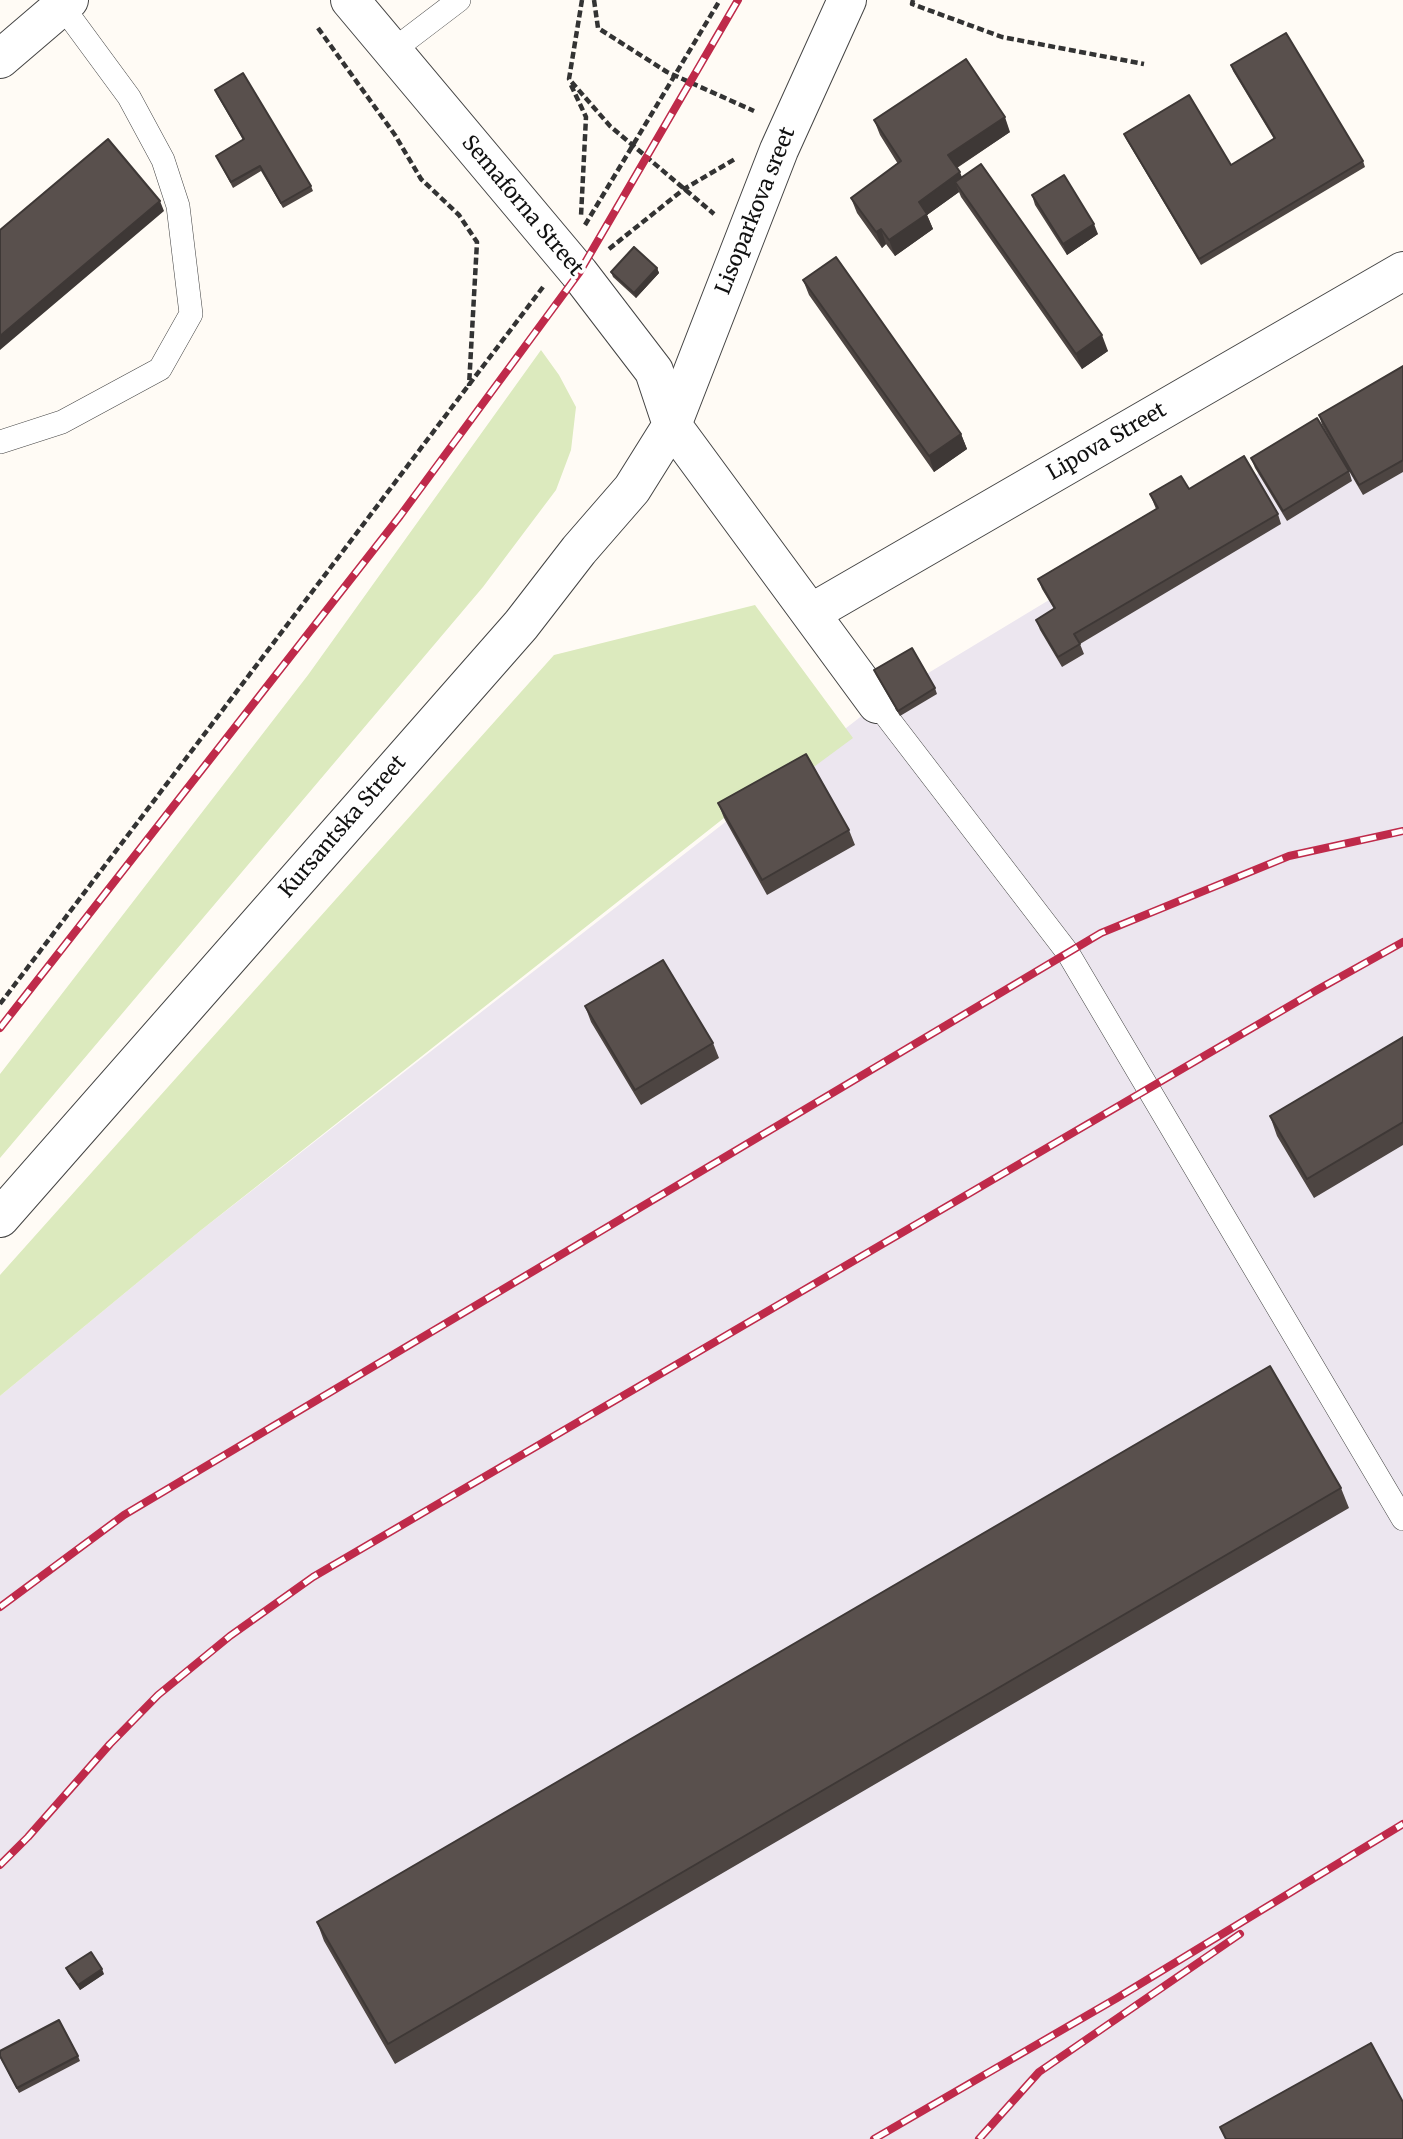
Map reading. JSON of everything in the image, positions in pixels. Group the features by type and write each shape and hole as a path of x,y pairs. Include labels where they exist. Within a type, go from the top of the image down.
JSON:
{"street":[{"name":"Semaforna Street","path":"350,0 572,265 654,371 672,425 877,704"},
{"name":"Lisoparkova sreet","path":"672,425 790,126 847,0"},
{"path":"3,49 66,3"},
{"name":"Lipova Street","path":"811,613 1403,271"},
{"name":"Kursantska Street","path":"0,1218 521,625 579,550 632,489 672,425"}],"lane":[{"path":"392,51 459,0"},
{"path":"0,442 62,422 160,369 191,314 178,206 163,160 129,97 66,3"},
{"path":"877,704 1068,953 1403,1518"}],"path":[{"path":"582,0 569,79 586,117 580,232 720,0"},
{"path":"594,0 598,28 675,76 790,126"},
{"path":"913,0 912,4 1002,37 1144,64"},
{"path":"318,28 395,135 421,179 459,215 477,242 468,387"},
{"path":"569,79 610,127 744,240"},
{"path":"0,1004 468,387 572,265 684,189 790,126"}],"shaded area":[{"path":"1403,386 1403,2139 0,2139 0,1396 200,1231 877,704"}],"green space":[{"path":"541,350 559,375 576,407 571,450 556,490 483,587 0,1158 0,1074 308,675"},
{"path":"755,605 853,738 811,769 724,818 200,1231 0,1396 0,1275 554,655"}],"building":[{"path":"1286,33 1363,161 1199,259 1124,134 1189,95 1231,165 1275,138 1231,65"},
{"path":"966,59 1005,117 948,155 960,172 919,202 927,214 889,240 881,229 876,232 851,198 901,161 874,120"},
{"path":"243,73 311,186 281,203 260,166 231,182 216,156 244,139 215,90"},
{"path":"108,139 160,201 0,336 0,230"},
{"path":"981,164 1102,335 1076,354 955,182"},
{"path":"1064,175 1094,224 1063,244 1032,195"},
{"path":"634,247 657,268 634,293 611,272"},
{"path":"836,257 961,434 929,456 803,280"},
{"path":"1403,366 1403,460 1359,485 1319,415"},
{"path":"1317,418 1349,471 1283,511 1251,458"},
{"path":"1244,456 1278,514 1074,634 1080,644 1058,657 1036,620 1055,608 1038,579 1158,508 1150,494 1181,476 1189,489"},
{"path":"912,648 935,688 898,711 874,670"},
{"path":"806,754 849,830 762,880 718,803"},
{"path":"663,960 713,1043 635,1090 585,1006"},
{"path":"1403,1037 1403,1122 1307,1179 1270,1116"},
{"path":"1270,1366 1341,1488 388,2044 317,1922"},
{"path":"91,1952 102,1969 78,1985 66,1968"},
{"path":"59,2020 78,2056 17,2088 0,2051"},
{"path":"1371,2043 1403,2102 1403,2139 1226,2139 1220,2127"}],"railway":[{"path":"0,1028 400,516 579,273 738,0"},
{"path":"0,1607 124,1515 1101,933 1289,856 1403,831"},
{"path":"0,1865 158,1695 230,1636 313,1577 1403,942"},
{"path":"874,2139 1117,1998 1403,1824"},
{"path":"979,2139 1039,2072 1240,1934"}]}
